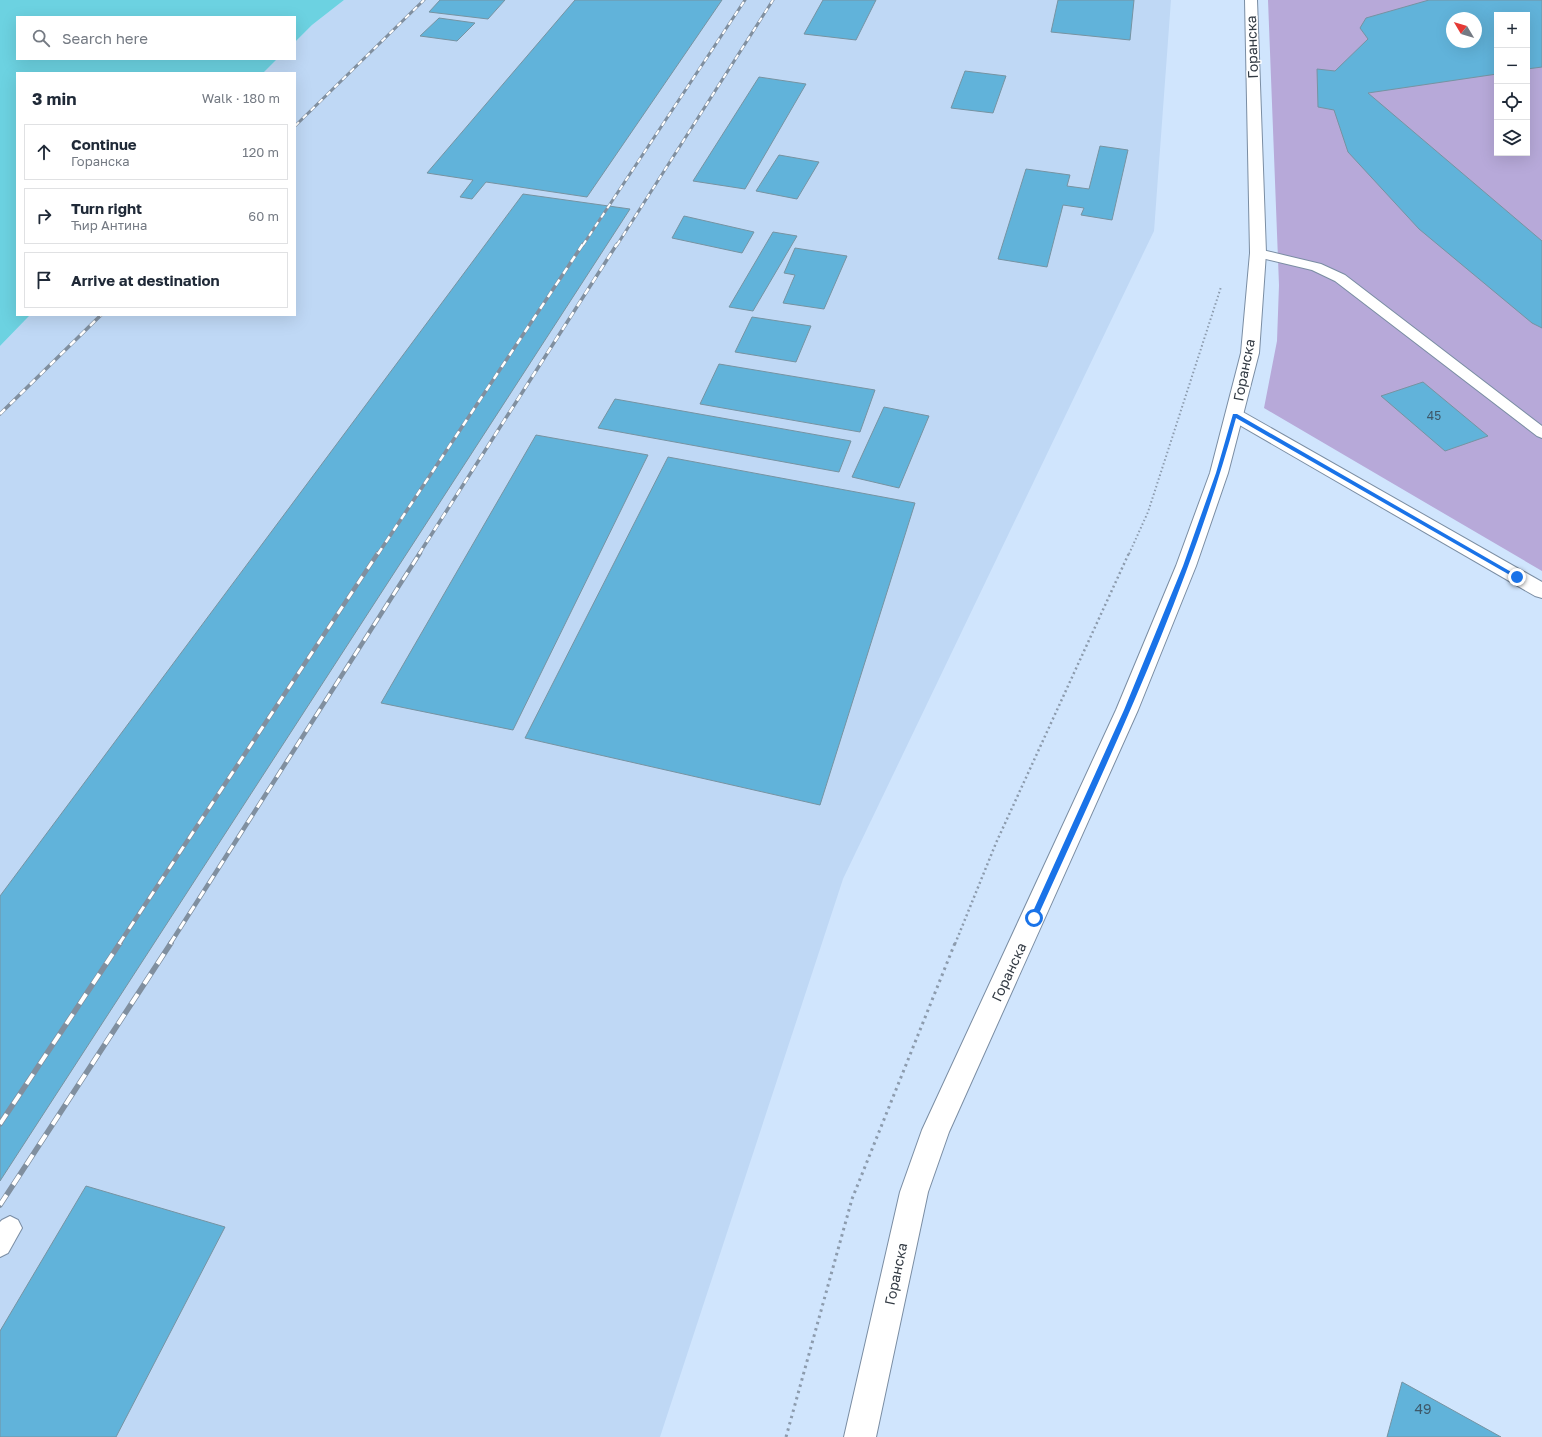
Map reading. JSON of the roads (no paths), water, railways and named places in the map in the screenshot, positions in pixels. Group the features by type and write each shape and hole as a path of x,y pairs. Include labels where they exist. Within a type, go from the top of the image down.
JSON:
{"main road":[{"name":"Горанска","path":"860,1437 914,1192 936,1130 1127,710 1186,566 1219,473 1235,415 1250,353 1258,253 1250,0"},
{"path":"1235,415 1542,591"}],"lane":[{"path":"1258,253 1316,267 1340,278 1542,433"}],"water":[{"path":"0,0 344,0 312,25 296,41 296,16 16,16 16,60 276,60 264,72 16,72 16,316 29,316 0,346"}],"railway":[{"path":"296,125 424,0"},
{"path":"583,245 745,0"},
{"path":"617,245 773,0"},
{"path":"378,554 583,244"},
{"path":"419,554 617,244"},
{"path":"0,414 100,316"},
{"path":"119,944 378,553"},
{"path":"170,944 420,553"},
{"path":"0,1124 120,943"},
{"path":"0,1205 171,943"}]}
